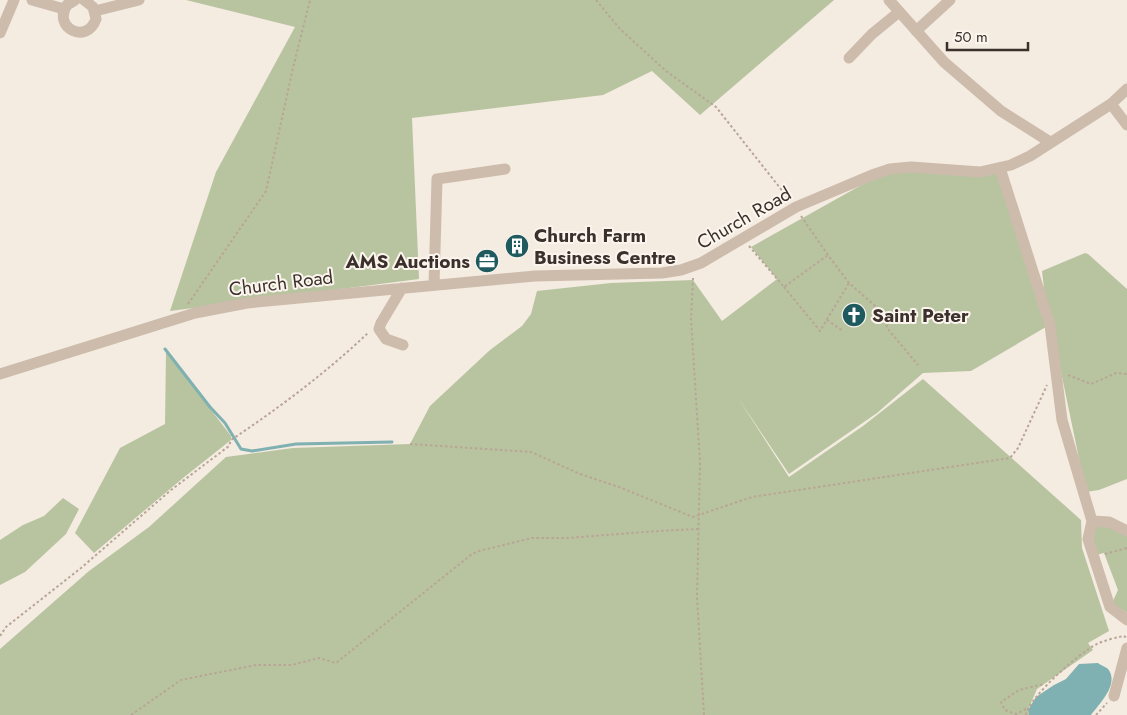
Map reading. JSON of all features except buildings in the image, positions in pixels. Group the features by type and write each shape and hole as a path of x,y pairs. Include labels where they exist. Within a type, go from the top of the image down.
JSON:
{"street":[{"path":"0,33 14,0"},
{"path":"32,0 64,9"},
{"path":"75,0 70,2 64,9 63,18 67,26 75,32 92,27 96,19 96,11 90,3 84,0"},
{"path":"96,11 140,0"},
{"path":"889,0 944,62 1001,111 1050,142"},
{"path":"916,31 950,0"},
{"path":"849,58 872,34 899,12"},
{"name":"Church Road","path":"0,374 195,313 247,303 534,276 662,273 701,263 796,207 860,178 910,167 970,172 1000,168 1020,161 1111,104 1127,89"},
{"path":"1111,104 1127,125"},
{"path":"434,285 436,179 505,168"},
{"path":"1000,168 1050,325 1062,420 1092,521 1088,539 1093,557 1110,607 1127,620"},
{"path":"402,288 380,324 379,329 383,337 403,345"},
{"path":"1092,521 1109,522 1126,529"},
{"path":"1114,696 1127,648"}],"path":[{"path":"191,300 266,191 310,0"},
{"path":"596,0 620,29 666,71 716,107 796,207 849,283 882,312 888,328 918,365"},
{"path":"742,238 820,331 849,283"},
{"path":"784,287 828,255"},
{"path":"693,265 691,319 700,463 697,597 704,715"},
{"path":"827,320 843,331"},
{"path":"0,636 6,627 81,568 171,490 229,446 232,439 274,410 380,324"},
{"path":"1056,371 1091,384 1116,373 1127,374"},
{"path":"410,444 531,452 580,474 693,517 752,497 1010,458 1018,448 1047,385"},
{"path":"131,715 180,680 256,664 292,665 318,658 336,663 472,554 479,551 532,538 567,538 698,529"},
{"path":"1093,557 1127,548"},
{"path":"1044,684 1018,690 1001,702 1005,710 1016,714 1027,708 1046,686 1083,653 1098,643 1123,636 1127,637"},
{"path":"1096,715 1114,696"},
{"path":"1026,715 1027,708"}],"green space":[{"path":"186,0 834,0 700,115 652,71 603,95 412,118 419,279 170,311 216,172 295,27"},
{"path":"1000,168 1044,288 1042,271 1085,253 1127,289 1127,479 1099,490 1086,492 1051,324 971,371 923,373 877,413 789,474 738,398 789,477 863,426 923,379 1081,520 1082,548 1109,631 1088,643 1093,650 1037,689 1028,710 1029,715 0,715 0,649 89,571 149,527 226,457 293,448 410,444 430,406 490,350 522,326 531,314 537,291 611,283 693,280 722,321 777,279 751,247 890,169"},
{"path":"166,351 231,436 231,440 94,553 75,533 120,448 165,424"},
{"path":"63,498 79,509 66,534 25,572 0,585 0,540 23,525 44,516"},
{"path":"1095,524 1106,524 1127,533 1127,613 1112,603 1118,590 1104,553 1096,555 1093,542"}],"water":[{"path":"1098,663 1108,669 1112,681 1107,694 1091,715 1029,715 1028,710 1036,697 1066,679 1079,664"}],"waterway":[{"path":"165,349 210,407 225,423 241,449 252,451 296,444 392,442"}],"place":[{"name":"Church Farm Business Centre","path":"517,246"},
{"name":"AMS Auctions","path":"487,261"},
{"name":"Saint Peter","path":"854,315"}]}
